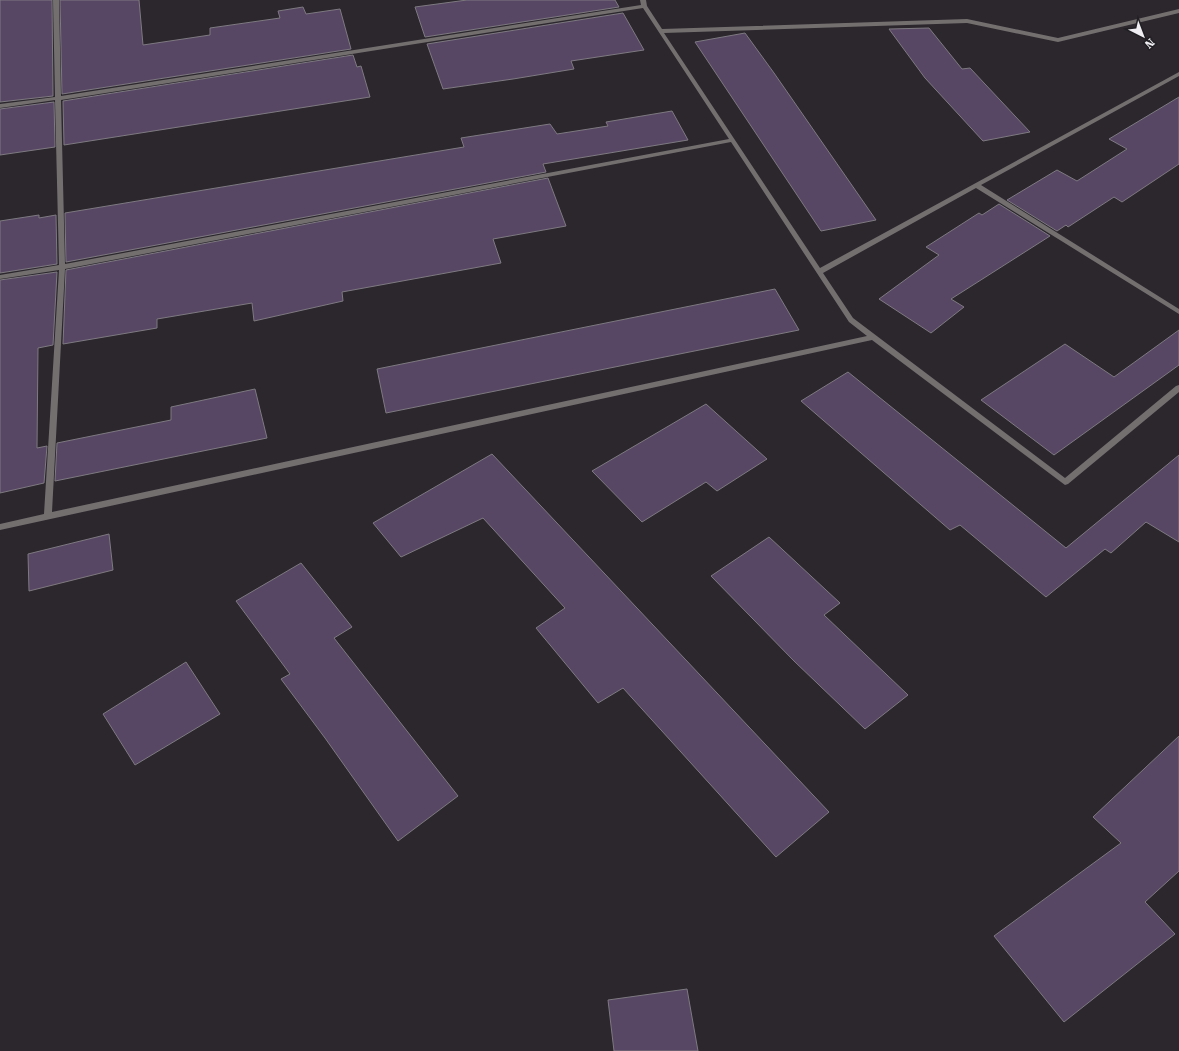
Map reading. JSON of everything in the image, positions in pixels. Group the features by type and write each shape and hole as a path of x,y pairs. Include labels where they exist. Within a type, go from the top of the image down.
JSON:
{"street":[{"path":"48,516 62,267 60,98 56,0"},
{"path":"0,106 60,98 643,3 851,320 1065,482 1179,388"},
{"path":"661,31 967,21 1058,40 1179,11"},
{"path":"819,272 1179,74"},
{"path":"0,277 62,267 732,140"},
{"path":"976,186 1179,312"},
{"path":"0,527 874,337"}],"building":[{"path":"0,0 52,0 53,96 0,102"},
{"path":"60,0 139,0 143,45 210,35 210,28 280,18 278,11 303,7 306,14 340,9 351,49 62,94"},
{"path":"467,0 615,0 619,7 425,37 415,7"},
{"path":"623,13 644,50 571,61 574,69 513,79 443,89 427,44"},
{"path":"929,28 962,69 970,68 1030,132 983,141 925,78 889,29"},
{"path":"745,33 876,220 821,231 695,42"},
{"path":"353,55 357,67 361,66 370,97 64,145 63,101"},
{"path":"1179,97 1179,164 1122,202 1114,197 1068,227 1066,225 1057,231 1007,200 1057,170 1077,181 1127,149 1109,139"},
{"path":"54,102 55,147 0,155 0,109"},
{"path":"672,111 688,140 543,164 546,172 66,262 65,213 464,147 461,138 550,124 557,134 608,126 606,122"},
{"path":"548,178 566,226 493,239 501,263 342,292 343,301 254,321 252,303 157,319 157,328 63,344 66,270"},
{"path":"999,204 1050,236 951,299 964,307 931,333 879,299 939,255 926,247 979,213 982,215"},
{"path":"39,215 39,218 56,215 57,264 0,273 0,221"},
{"path":"57,272 53,345 38,348 37,448 47,446 44,483 0,493 0,280"},
{"path":"775,289 799,330 386,413 377,369"},
{"path":"1179,330 1179,365 1054,455 981,400 1065,344 1114,377"},
{"path":"848,372 1066,548 1179,455 1179,542 1146,522 1111,553 1105,549 1046,597 960,525 950,530 801,401"},
{"path":"255,389 267,438 55,481 57,443 171,420 171,407"},
{"path":"706,404 767,459 717,491 706,482 642,522 592,471"},
{"path":"492,454 829,812 776,857 623,688 598,703 536,628 565,608 483,518 401,557 373,523"},
{"path":"109,534 113,570 29,591 28,554"},
{"path":"769,537 840,603 824,615 908,695 865,729 794,661 711,576"},
{"path":"301,563 352,627 334,638 458,796 398,841 281,679 290,674 236,601"},
{"path":"186,662 220,714 135,765 103,714"},
{"path":"1179,736 1179,871 1145,902 1175,934 1064,1022 994,936 1121,843 1093,817"},
{"path":"687,989 698,1051 614,1051 608,1000"}]}
